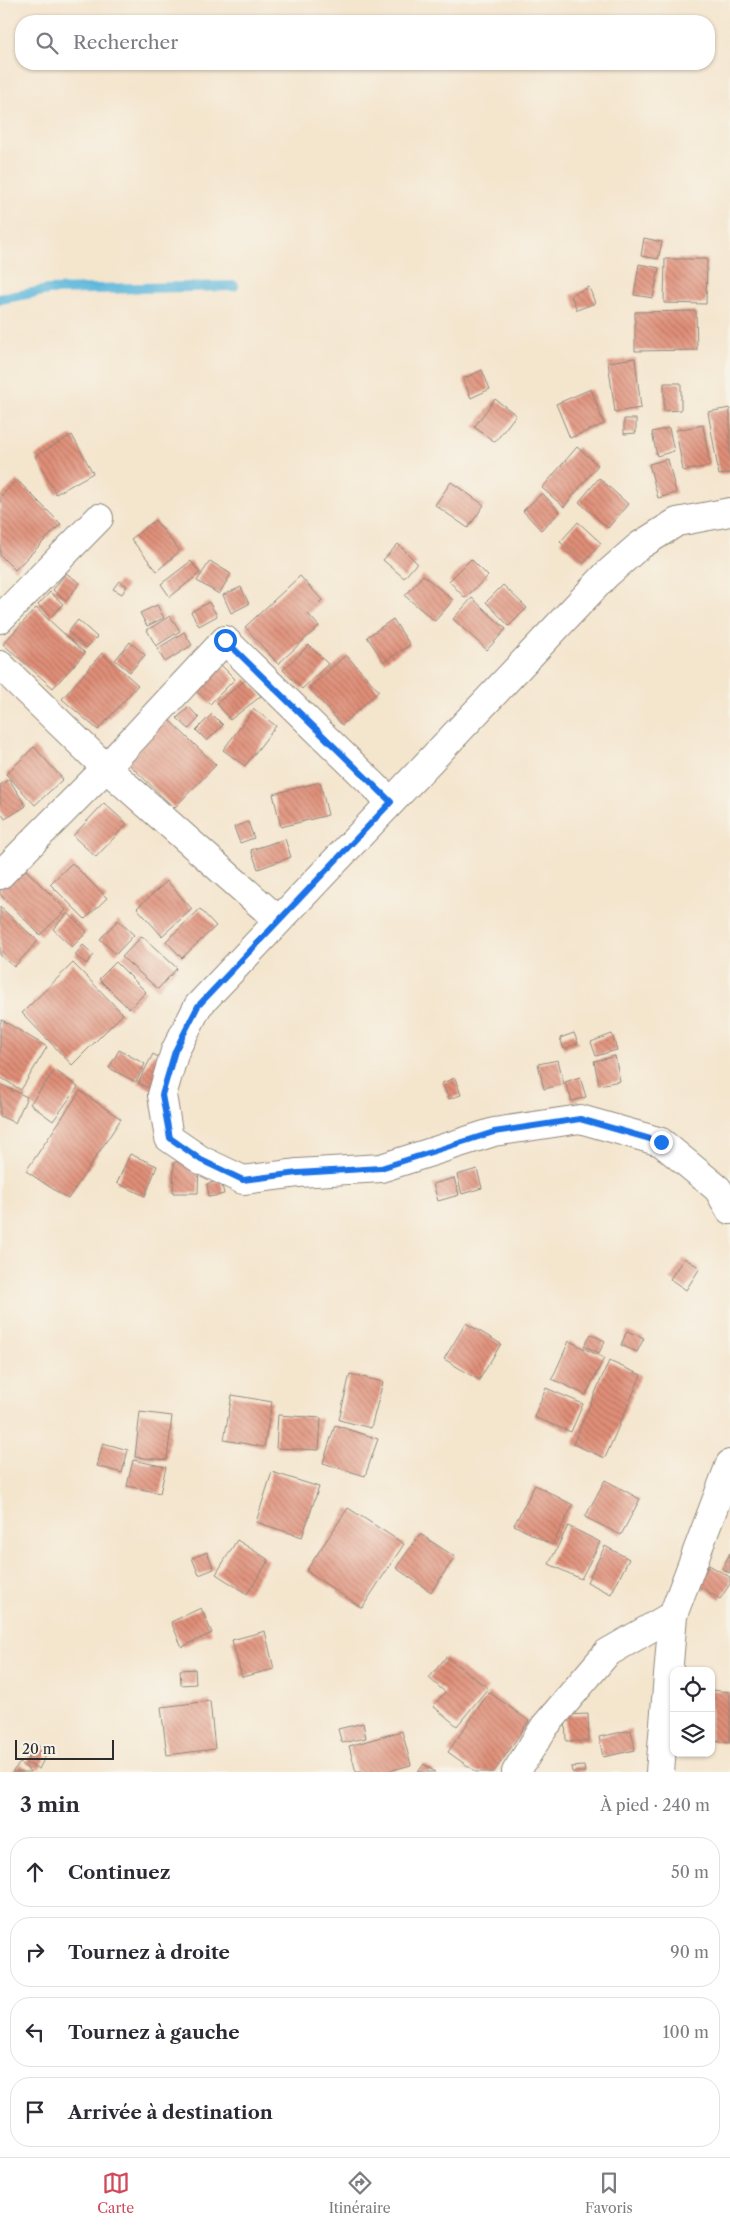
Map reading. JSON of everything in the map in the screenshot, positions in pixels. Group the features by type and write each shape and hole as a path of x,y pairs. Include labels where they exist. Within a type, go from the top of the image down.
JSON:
{"street":[{"path":"726,1198 661,1142 580,1119 494,1132 381,1168 298,1173 243,1180 201,1160 170,1138 162,1095 175,1051 198,1006 606,575 639,546 677,522 730,512"},
{"path":"0,619 99,518"},
{"path":"0,875 106,768 225,640 391,802"},
{"path":"0,665 106,768 278,920"},
{"path":"660,1772 673,1615 730,1464"},
{"path":"516,1772 545,1726 607,1653 673,1615"}],"building":[{"path":"644,238 662,242 658,259 641,256"},
{"path":"665,259 707,259 706,304 664,303"},
{"path":"639,264 659,268 653,298 634,295"},
{"path":"589,287 595,303 577,310 571,295"},
{"path":"696,311 697,350 635,351 635,312"},
{"path":"635,358 641,408 615,412 608,362"},
{"path":"482,370 490,389 471,398 463,379"},
{"path":"664,383 681,383 681,410 664,411"},
{"path":"591,389 604,424 570,438 556,404"},
{"path":"495,399 516,415 495,442 474,427"},
{"path":"730,408 730,473 719,475 708,412"},
{"path":"624,419 636,419 636,433 624,434"},
{"path":"703,425 710,466 683,471 676,430"},
{"path":"669,428 674,451 657,456 652,432"},
{"path":"72,435 93,473 56,494 35,456"},
{"path":"577,447 598,465 564,507 542,488"},
{"path":"668,459 676,493 658,498 649,464"},
{"path":"599,478 628,504 608,528 579,502"},
{"path":"17,480 61,524 15,570 0,555 0,497"},
{"path":"451,482 484,505 468,528 435,505"},
{"path":"542,493 560,512 541,530 523,511"},
{"path":"155,520 180,551 157,571 131,539"},
{"path":"578,522 601,543 584,563 560,542"},
{"path":"398,544 417,563 404,578 383,560"},
{"path":"471,559 488,576 465,598 449,581"},
{"path":"191,561 200,573 170,597 161,584"},
{"path":"210,561 231,574 219,594 197,581"},
{"path":"66,573 80,583 66,601 53,590"},
{"path":"423,575 453,600 435,621 405,596"},
{"path":"300,576 322,600 308,614 319,626 278,664 245,627"},
{"path":"119,581 127,586 122,594 113,589"},
{"path":"503,585 527,608 509,626 486,602"},
{"path":"241,587 249,604 231,613 223,595"},
{"path":"50,592 63,604 51,617 38,605"},
{"path":"472,598 506,629 487,650 453,619"},
{"path":"209,602 217,616 199,626 191,612"},
{"path":"157,605 164,618 147,626 140,613"},
{"path":"36,608 85,653 53,688 3,644"},
{"path":"170,616 180,631 156,646 147,630"},
{"path":"393,619 410,645 384,662 367,637"},
{"path":"78,620 97,637 86,648 68,632"},
{"path":"184,632 192,645 165,662 157,649"},
{"path":"130,642 145,655 130,672 115,660"},
{"path":"309,645 328,664 302,689 283,670"},
{"path":"102,653 138,685 98,730 62,699"},
{"path":"346,655 379,691 342,725 309,688"},
{"path":"215,659 235,679 210,704 190,685"},
{"path":"247,679 261,696 230,720 217,703"},
{"path":"189,707 199,718 189,729 177,718"},
{"path":"254,709 276,726 245,766 223,750"},
{"path":"212,714 223,725 207,741 196,730"},
{"path":"168,719 216,765 174,808 127,762"},
{"path":"34,747 63,779 35,805 6,774"},
{"path":"9,779 26,806 5,819 0,811 0,785"},
{"path":"320,782 328,815 281,827 273,794"},
{"path":"104,803 127,824 96,857 73,836"},
{"path":"248,822 254,838 240,843 234,827"},
{"path":"285,839 291,857 258,869 251,850"},
{"path":"72,863 107,898 85,919 50,884"},
{"path":"22,866 66,910 40,935 0,894 0,888"},
{"path":"167,881 192,909 162,936 137,908"},
{"path":"0,907 38,941 14,967 0,955"},
{"path":"200,909 216,926 182,958 166,941"},
{"path":"68,913 87,932 72,947 53,929"},
{"path":"118,920 134,935 116,954 100,939"},
{"path":"142,936 177,968 158,989 122,957"},
{"path":"83,945 94,955 86,964 75,955"},
{"path":"116,962 146,992 129,1009 99,979"},
{"path":"73,963 123,1014 72,1065 22,1013"},
{"path":"2,1020 47,1047 21,1090 0,1077 0,1023"},
{"path":"574,1033 578,1043 564,1049 560,1038"},
{"path":"612,1034 617,1050 596,1056 591,1042"},
{"path":"119,1050 145,1064 136,1082 109,1068"},
{"path":"153,1054 167,1062 153,1090 138,1083"},
{"path":"615,1056 620,1081 599,1085 594,1061"},
{"path":"558,1060 564,1084 544,1089 538,1064"},
{"path":"55,1070 78,1087 53,1121 30,1104"},
{"path":"580,1077 586,1097 572,1101 565,1082"},
{"path":"455,1078 461,1095 449,1099 442,1083"},
{"path":"0,1084 27,1097 15,1123 0,1116"},
{"path":"80,1091 121,1119 68,1199 26,1171"},
{"path":"130,1154 157,1166 145,1196 117,1183"},
{"path":"174,1162 199,1162 198,1193 173,1193"},
{"path":"477,1169 482,1188 462,1194 457,1175"},
{"path":"454,1178 459,1195 438,1201 433,1184"},
{"path":"221,1180 224,1194 209,1197 207,1184"},
{"path":"684,1258 700,1268 686,1290 670,1279"},
{"path":"466,1323 501,1344 479,1380 444,1359"},
{"path":"627,1331 644,1338 637,1352 621,1345"},
{"path":"591,1334 605,1341 599,1353 584,1346"},
{"path":"569,1341 604,1358 586,1395 552,1379"},
{"path":"609,1361 641,1375 605,1458 573,1444"},
{"path":"350,1374 383,1382 371,1428 339,1420"},
{"path":"546,1388 583,1404 571,1432 534,1417"},
{"path":"232,1395 272,1402 264,1447 224,1440"},
{"path":"140,1412 172,1416 167,1460 135,1457"},
{"path":"278,1415 321,1418 319,1450 276,1448"},
{"path":"335,1425 378,1439 365,1476 323,1463"},
{"path":"103,1443 128,1450 122,1473 97,1466"},
{"path":"133,1460 166,1467 160,1493 127,1486"},
{"path":"272,1472 319,1487 302,1537 256,1522"},
{"path":"605,1480 640,1499 621,1535 585,1517"},
{"path":"535,1485 573,1505 552,1545 514,1525"},
{"path":"348,1508 404,1544 362,1608 306,1571"},
{"path":"568,1526 600,1542 581,1579 549,1564"},
{"path":"420,1534 455,1557 431,1592 396,1568"},
{"path":"237,1540 269,1560 247,1594 216,1574"},
{"path":"605,1546 629,1559 611,1594 587,1582"},
{"path":"207,1552 214,1569 199,1575 192,1558"},
{"path":"730,1553 730,1573 722,1569"},
{"path":"709,1565 730,1577 730,1584 720,1599 697,1585"},
{"path":"201,1608 212,1633 182,1647 171,1622"},
{"path":"265,1631 274,1669 242,1677 232,1640"},
{"path":"446,1657 488,1688 457,1726 433,1706 445,1692 429,1678"},
{"path":"195,1669 196,1684 181,1685 180,1670"},
{"path":"715,1690 730,1692 730,1743 715,1741"},
{"path":"489,1692 529,1721 494,1772 476,1772 448,1752"},
{"path":"210,1701 215,1749 167,1755 161,1707"},
{"path":"588,1714 589,1741 566,1741 565,1715"},
{"path":"363,1723 366,1738 342,1743 338,1729"},
{"path":"631,1730 635,1750 603,1757 599,1737"},
{"path":"402,1731 411,1765 385,1772 356,1772 349,1746"},
{"path":"35,1744 48,1751 39,1769 26,1763"},
{"path":"20,1763 31,1772 12,1772"},
{"path":"424,1764 435,1772 418,1772"},
{"path":"584,1766 585,1772 572,1772 571,1767"}],"waterway":[{"path":"0,299 48,290 234,286"}],"route":[{"path":"225,640 391,802 198,1006 175,1051 162,1095 170,1138 201,1160 243,1180 298,1173 381,1168 494,1132 580,1119 661,1142"}]}
